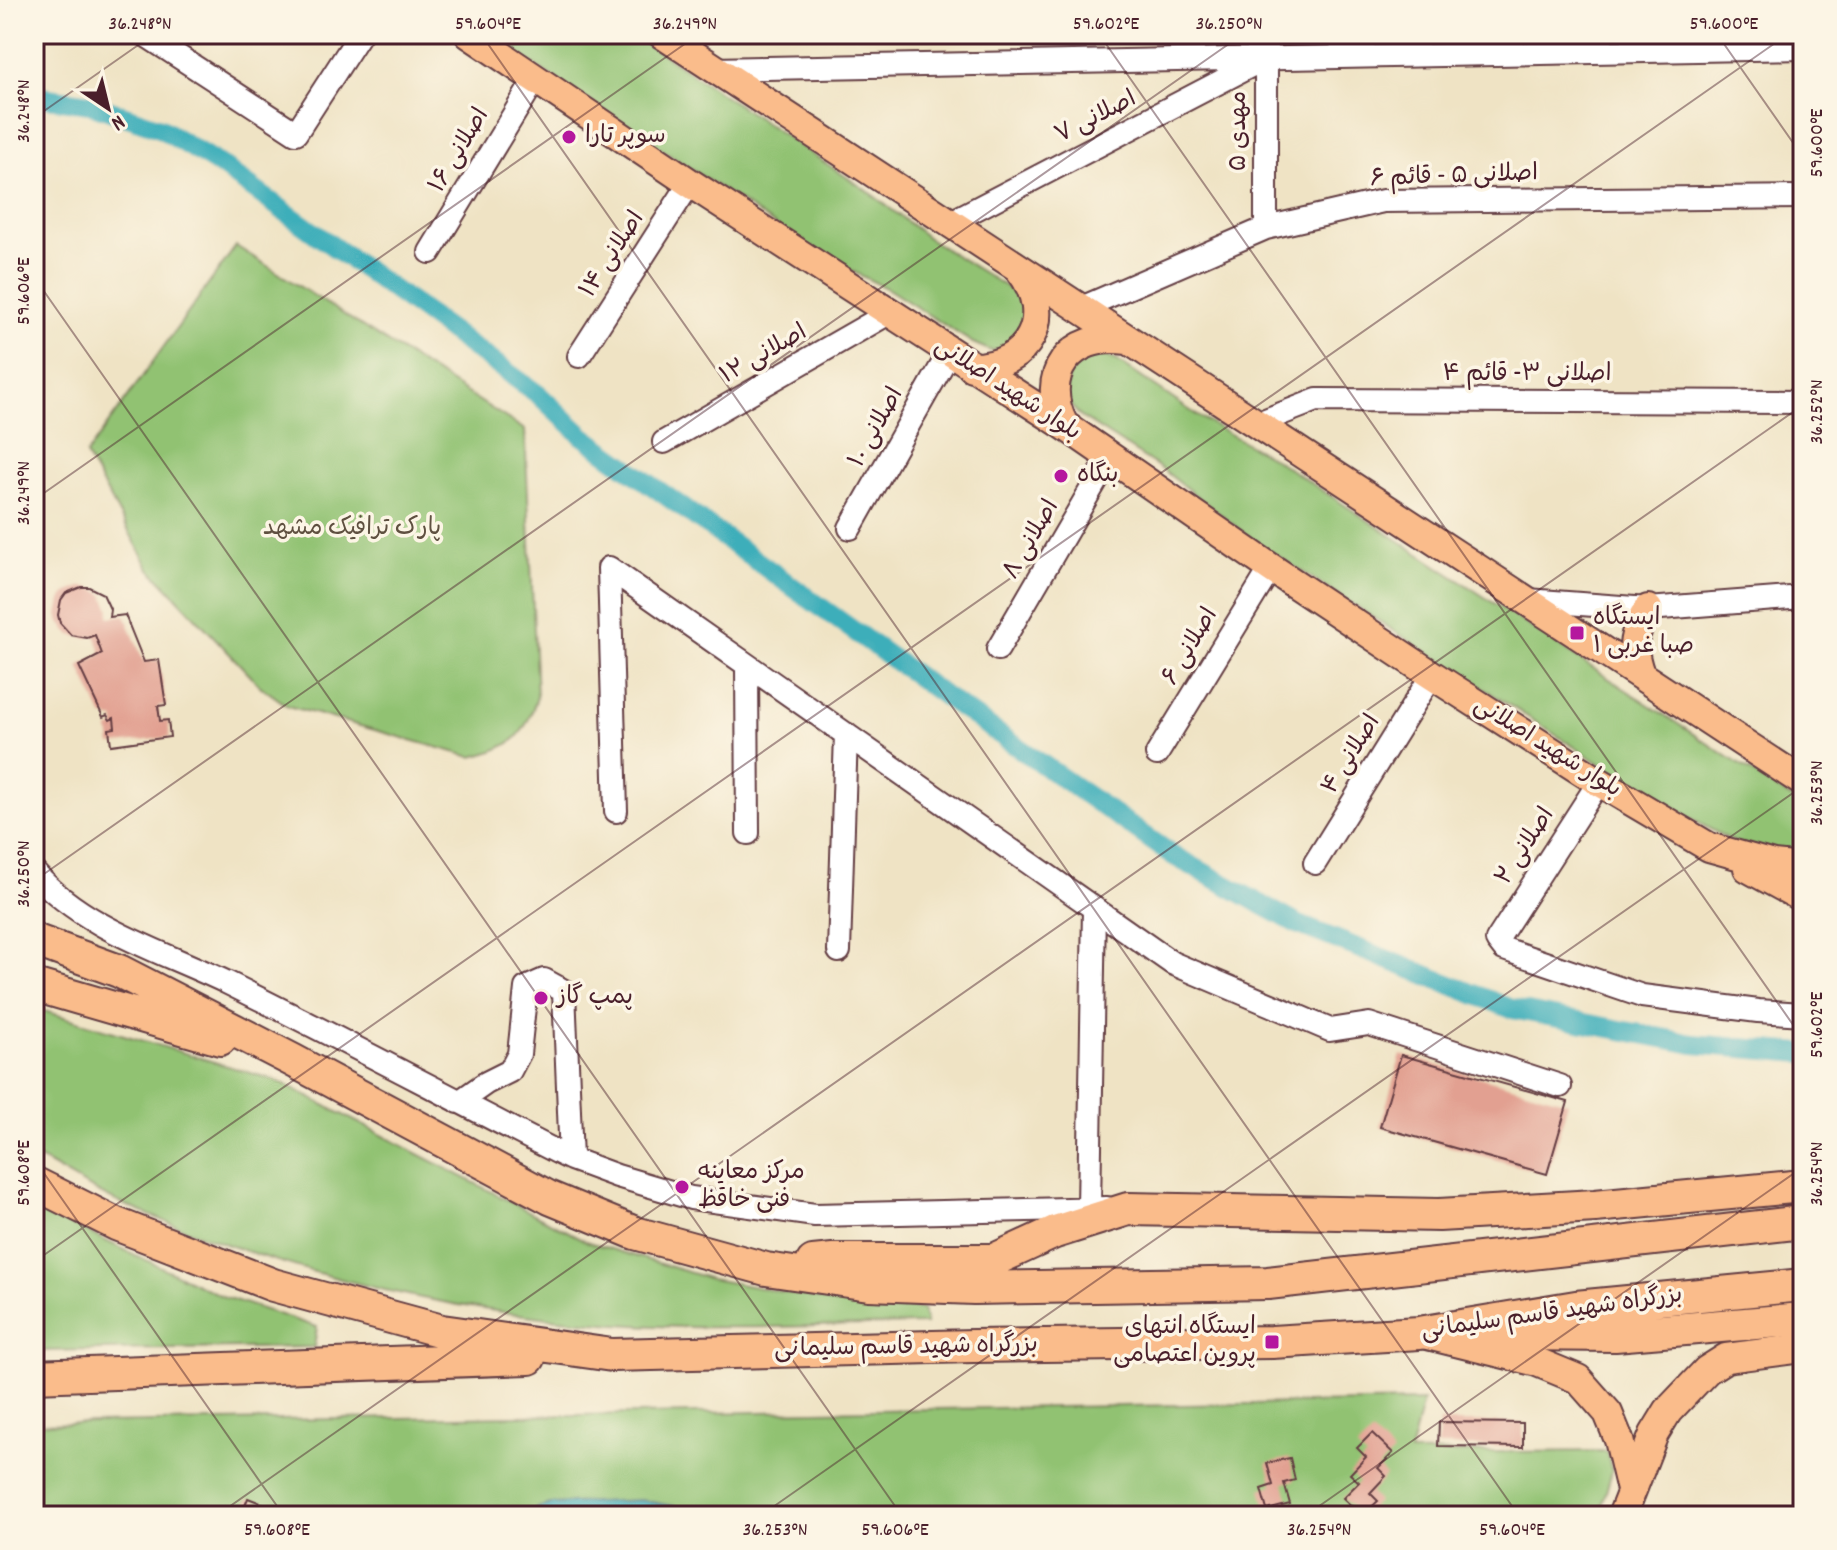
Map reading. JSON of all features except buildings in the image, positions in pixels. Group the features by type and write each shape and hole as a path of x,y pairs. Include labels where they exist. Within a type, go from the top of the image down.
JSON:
{"highway":[{"path":"34,940 119,971 550,1198 635,1233 766,1269 869,1284 974,1288 1268,1283 1803,1222"},
{"path":"34,985 292,1060"},
{"name":"بزرگراه شهید قاسم سلیمانی","path":"34,1183 116,1224 273,1285 442,1331 612,1355 1272,1342 1419,1333 1576,1307 1803,1285"},
{"path":"766,1269 833,1260 994,1260 1055,1232 1128,1209 1439,1215 1595,1206 1803,1186"},
{"path":"1419,1333 1615,1335 1803,1319"},
{"path":"34,1376 612,1355"}],"main road":[{"name":"بلوار شهید اصلانی","path":"469,34 690,183 1064,425 1432,675 1599,782 1803,898"},
{"path":"662,34 1803,782"},
{"path":"960,360 990,367 1007,361 1021,351 1032,336 1037,318 1036,300 1030,283 1019,269"},
{"path":"1064,425 1056,410 1054,393 1056,376 1064,361 1076,348 1091,340 1108,337 1126,340"},
{"path":"1640,674 1633,654 1636,629 1648,609"},
{"name":"بلوار شهید اصلانی","path":"1709,847 1773,865 1803,868"},
{"path":"1419,1333 1537,1362 1578,1379 1608,1413 1619,1440 1626,1503"},
{"path":"1626,1503 1654,1434 1668,1411 1707,1370 1726,1358 1803,1348"}],"street":[{"path":"144,34 296,133 360,34"},
{"name":"مهدی ۵","path":"1266,34 1266,228"},
{"path":"713,69 1803,48"},
{"name":"اصلانی ۷","path":"949,223 1266,58"},
{"name":"اصلانی ۱۶","path":"430,252 536,78"},
{"name":"اصلانی ۱۴","path":"579,356 690,183"},
{"name":"اصلانی ۵ - قائم ۶","path":"1079,309 1266,228 1383,201 1803,197"},
{"name":"اصلانی ۱۲","path":"664,442 889,313"},
{"name":"اصلانی ۱۰","path":"850,528 960,360"},
{"name":"اصلانی ۳- قائم ۴","path":"1255,424 1317,400 1803,402"},
{"name":"اصلانی ۸","path":"998,649 1110,457"},
{"path":"616,811 609,568 1172,963 1330,1030 1369,1024 1560,1086"},
{"name":"اصلانی ۶","path":"1157,754 1271,568"},
{"path":"1527,600 1648,609 1803,597"},
{"path":"747,665 748,833"},
{"name":"اصلانی ۴","path":"1315,863 1432,675"},
{"path":"839,951 846,734"},
{"name":"اصلانی ۲","path":"1599,782 1497,940 1509,953 1642,996 1803,1014"},
{"path":"34,872 83,916 227,983 571,1159 617,1176 691,1198 815,1215 1128,1209"},
{"path":"1089,1208 1094,908"},
{"path":"459,1102 510,1071 519,1054 526,988 544,980 564,991 571,1159"}],"green space":[{"path":"488,34 632,34 869,192 928,238 1006,287 1021,302 1026,318 1009,346 991,351 973,343 888,289 822,256"},
{"name":"پارک ترافیک مشهد","path":"236,246 525,430 537,697 522,731 508,744 472,757 288,706 260,686 150,569 86,455"},
{"path":"1102,355 1116,360 1198,416 1276,460 1803,806 1803,854 1736,843 1663,804 1253,540 1162,469 1081,417 1069,404 1066,388 1070,373 1089,356"},
{"path":"34,1008 278,1081 588,1242 711,1279 822,1299 923,1309 926,1324 694,1327 617,1324 490,1310 366,1286 184,1229 113,1200 34,1156"},
{"path":"34,1207 222,1296 317,1327 314,1347 34,1351"},
{"path":"1423,1401 1410,1453 1606,1451 1612,1471 1599,1516 34,1516 34,1424"}],"water":[{"path":"641,1500 694,1510 694,1516 531,1516 537,1508 550,1504"}],"waterway":[{"path":"34,96 90,104 160,128 223,167 539,395 583,436 943,695 1174,856 1297,924 1512,1009 1693,1044 1803,1053"}],"place":[{"name":"سوپر تارا","path":"569,137"},
{"name":"بنگاه","path":"1061,476"},
{"name":"ایستگاه صبا غربی ۱","path":"1577,633"},
{"name":"پمپ گاز","path":"541,998"},
{"name":"مرکز معاینه فنی خاقظ","path":"682,1187"},
{"name":"ایستگاه انتهای پروین اعتصامی","path":"1272,1342"}]}
